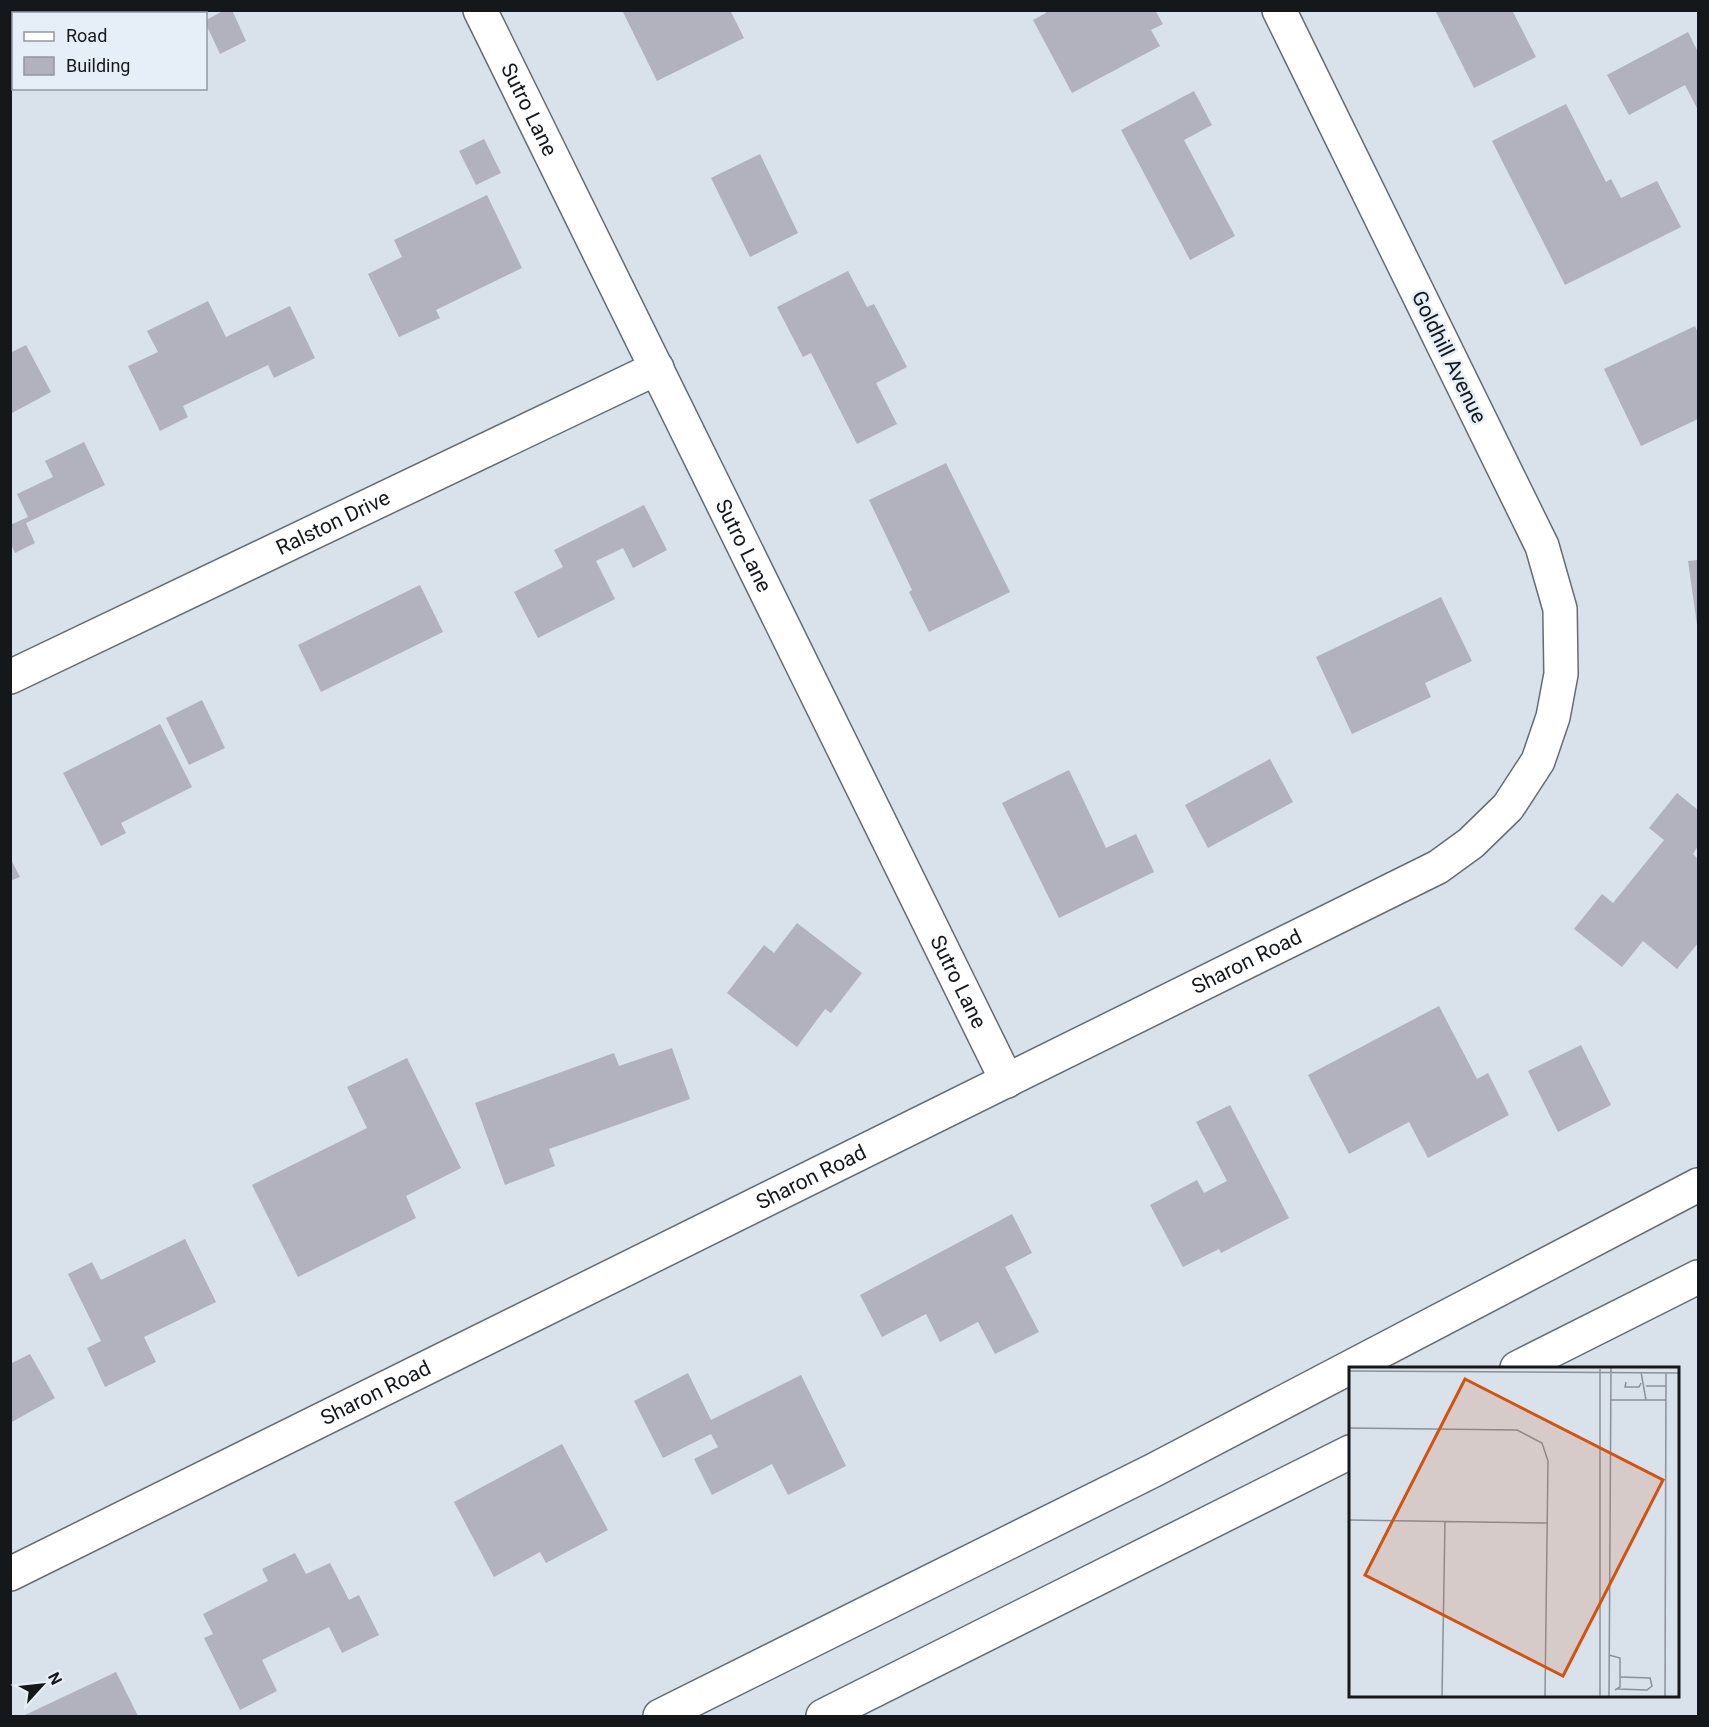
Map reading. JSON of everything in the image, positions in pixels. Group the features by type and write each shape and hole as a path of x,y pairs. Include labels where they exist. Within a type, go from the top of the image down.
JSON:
{"street":[{"name":"Sutro Lane","path":"480,10 1007,1081"},
{"name":"Goldhill Avenue","path":"1279,10 1542,546 1560,609 1562,674 1553,717"},
{"name":"Ralston Drive","path":"10,677 657,368"},
{"name":"Sharon Road","path":"10,1574 1438,867 1471,843 1508,807 1538,761 1553,717"},
{"path":"1351,1367 1698,1185"},
{"path":"1519,1367 1698,1277"},
{"path":"660,1716 1154,1470 1349,1368"},
{"path":"823,1716 1349,1453"}],"building":[{"path":"225,10 232,10 246,41 220,54 207,26 207,19"},
{"path":"622,10 730,10 744,38 657,81"},
{"path":"1045,10 1155,10 1163,24 1151,30 1160,46 1072,93 1033,20 1046,13"},
{"path":"1435,10 1512,10 1536,57 1474,88"},
{"path":"1688,32 1698,52 1698,110 1685,85 1629,115 1607,75"},
{"path":"1194,91 1212,125 1184,140 1235,236 1190,260 1121,130"},
{"path":"1566,104 1606,182 1611,179 1621,198 1657,181 1681,227 1565,285 1492,141"},
{"path":"484,139 501,173 476,185 459,151"},
{"path":"760,154 798,233 750,257 711,178"},
{"path":"487,195 522,268 436,310 440,318 399,337 368,274 402,257 394,240"},
{"path":"848,271 867,307 874,304 907,367 876,383 897,424 857,444 811,353 803,357 777,307"},
{"path":"208,301 226,337 290,306 315,358 274,378 268,365 183,406 188,417 160,431 128,366 158,352 147,331"},
{"path":"1695,326 1698,333 1698,419 1641,446 1604,369"},
{"path":"26,345 51,392 12,413 10,409 10,353"},
{"path":"84,442 105,485 26,523 35,543 15,553 10,542 10,525 28,517 17,494 53,477 45,461"},
{"path":"946,463 1010,592 929,632 909,592 912,590 869,500"},
{"path":"644,505 667,550 633,568 623,548 596,561 615,599 538,638 514,592 563,567 554,550"},
{"path":"1698,560 1698,625 1697,625 1688,561"},
{"path":"420,585 443,632 321,692 298,645"},
{"path":"1441,597 1472,661 1425,683 1431,697 1352,734 1316,657"},
{"path":"202,700 225,748 189,765 166,718"},
{"path":"160,724 192,787 121,823 126,833 101,846 63,773"},
{"path":"1270,759 1293,802 1208,848 1185,805"},
{"path":"1069,770 1106,848 1136,834 1154,872 1059,918 1002,803"},
{"path":"1677,793 1698,810 1698,846 1693,854 1698,859 1698,943 1677,969 1643,941 1622,967 1574,929 1602,894 1613,903 1664,840 1649,828"},
{"path":"10,858 20,877 10,881"},
{"path":"797,923 862,973 831,1013 825,1009 797,1047 727,993 764,945 774,953"},
{"path":"1439,1006 1477,1079 1488,1073 1509,1115 1428,1158 1409,1122 1349,1154 1308,1075"},
{"path":"1581,1045 1611,1105 1558,1132 1528,1071"},
{"path":"672,1048 690,1099 549,1149 555,1166 505,1185 475,1103 614,1053 619,1066"},
{"path":"407,1058 461,1168 406,1196 416,1218 298,1277 252,1185 367,1128 347,1087"},
{"path":"1230,1105 1289,1218 1221,1253 1219,1249 1183,1267 1150,1205 1197,1180 1204,1193 1227,1181 1196,1122"},
{"path":"1012,1214 1032,1253 1005,1267 1039,1332 995,1354 978,1322 940,1342 926,1314 882,1337 860,1295"},
{"path":"185,1239 216,1302 144,1337 156,1362 105,1387 87,1348 101,1341 68,1274 92,1262 101,1280"},
{"path":"30,1354 55,1398 10,1423 10,1364"},
{"path":"688,1373 711,1420 801,1375 846,1466 788,1495 772,1464 712,1495 694,1459 718,1447 711,1434 663,1458 634,1401"},
{"path":"562,1444 608,1530 546,1563 540,1552 494,1577 454,1502"},
{"path":"295,1553 306,1574 330,1563 349,1600 359,1595 379,1635 342,1653 329,1627 262,1660 277,1691 240,1710 204,1638 213,1634 203,1614 268,1581 262,1569"},
{"path":"116,1672 138,1716 23,1716"}]}
